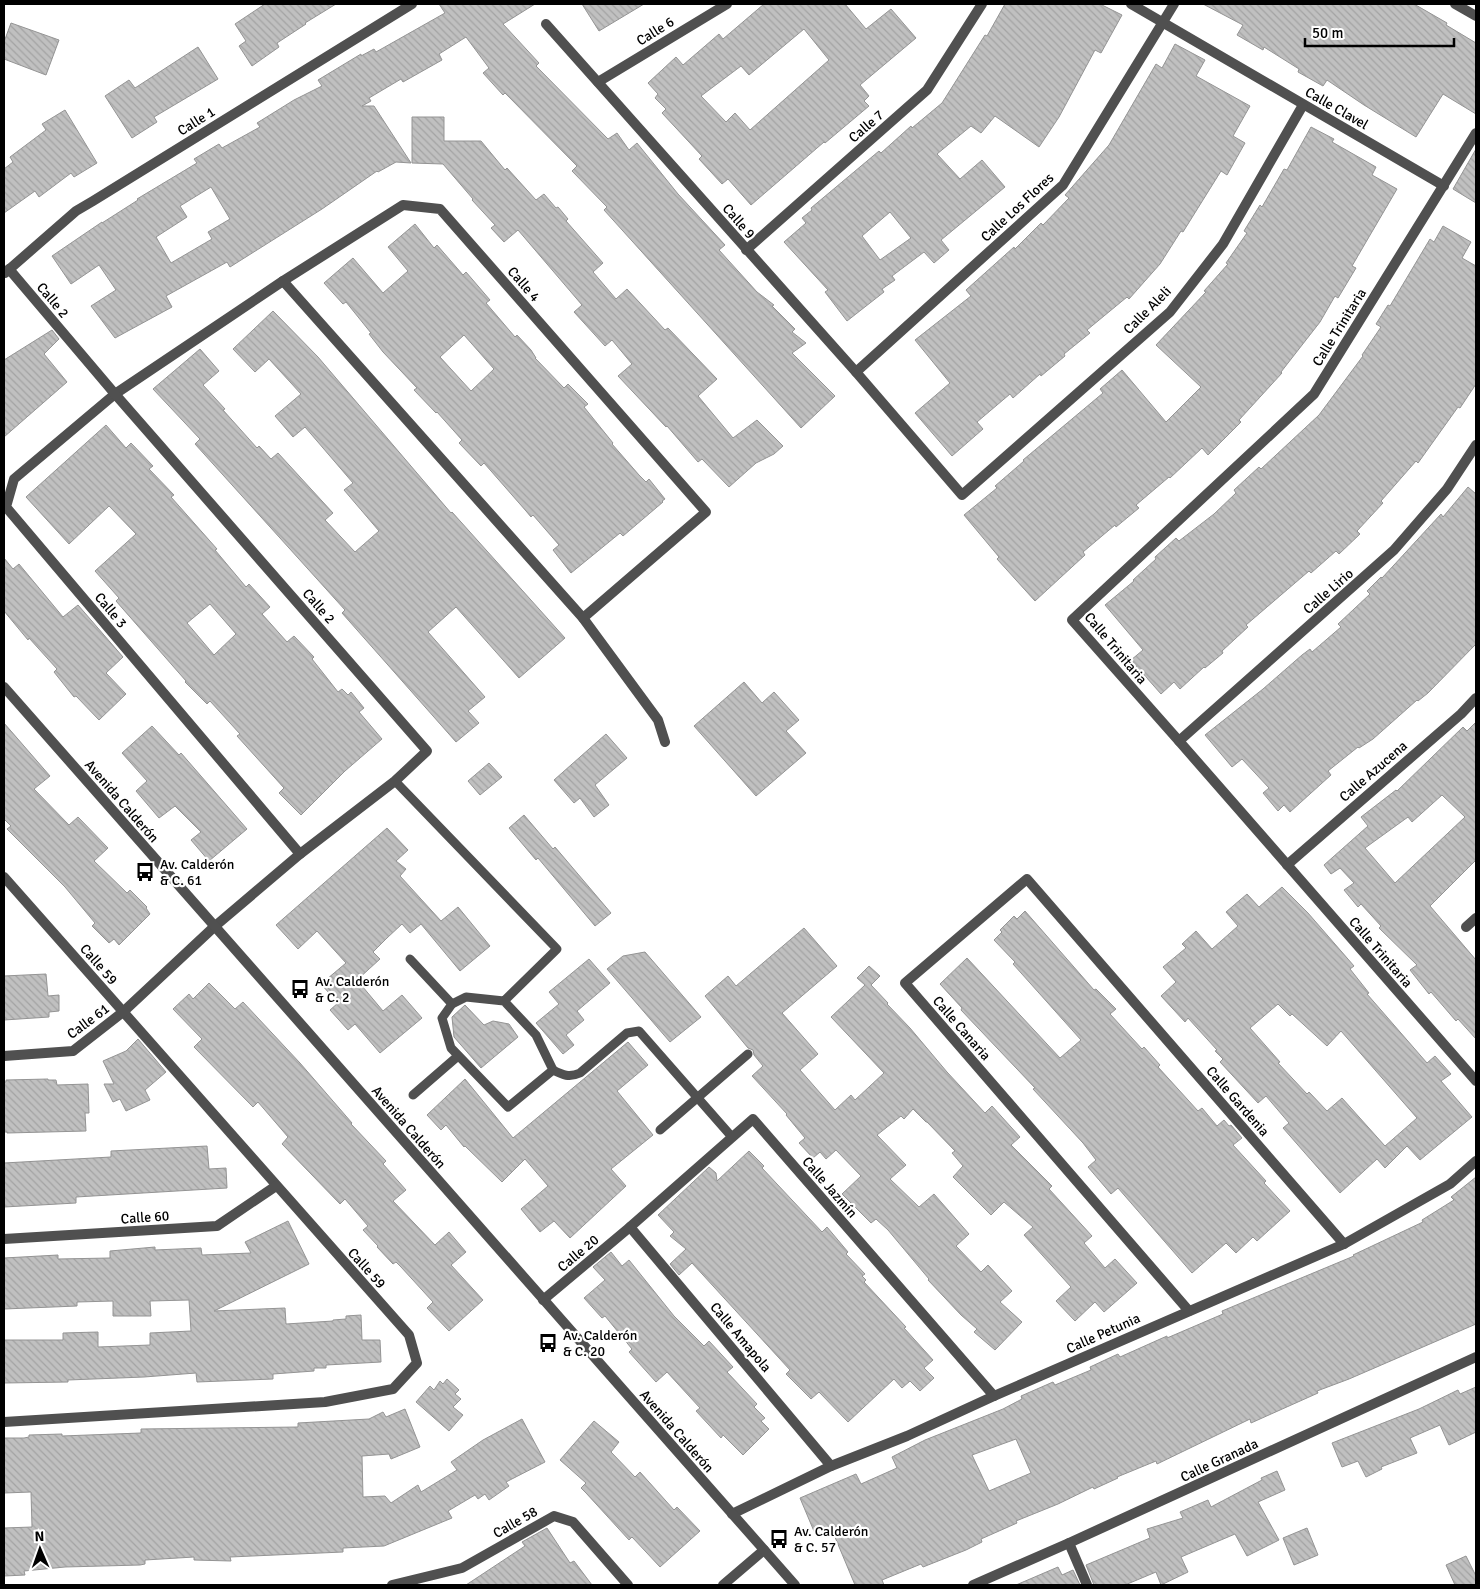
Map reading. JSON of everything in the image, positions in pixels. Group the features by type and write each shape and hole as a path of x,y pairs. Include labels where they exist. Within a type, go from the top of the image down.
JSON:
{"street":[{"name":"Calle 1","path":"6,271 76,211 412,4"},
{"name":"Calle 6","path":"598,82 726,4"},
{"name":"Calle 7","path":"746,250 927,90 982,4"},
{"path":"1131,4 1163,22"},
{"name":"Calle Los Flores","path":"856,372 1063,185 1174,4"},
{"path":"1455,4 1476,16"},
{"name":"Calle Clavel","path":"1163,22 1444,186"},
{"name":"Calle 9","path":"546,24 856,372 962,495"},
{"name":"Calle Aleli","path":"962,495 1170,312 1223,244 1303,105"},
{"path":"1444,186 1476,133"},
{"name":"Calle Trinitaria","path":"1444,186 1314,394 1072,620 1476,1081"},
{"name":"Calle 4","path":"115,394 282,281 402,205 440,209 706,512 583,618"},
{"name":"Calle 2","path":"6,271 427,751 395,781 300,854 214,927"},
{"path":"282,281 583,618 658,720 665,742"},
{"name":"Calle 3","path":"115,394 14,479 6,507 300,854"},
{"name":"Calle Lirio","path":"1179,740 1394,550 1447,489 1476,445"},
{"name":"Avenida Calderón","path":"4,687 795,1585"},
{"name":"Calle Azucena","path":"1287,865 1461,714 1476,698"},
{"name":"Calle 59","path":"4,877 409,1335 417,1363 393,1389 325,1402 4,1422"},
{"name":"Calle Canaria","path":"1112,977 1027,879 905,984 1189,1311"},
{"path":"1466,927 1476,918"},
{"name":"Calle 61","path":"4,1056 73,1051 123,1012 214,927"},
{"name":"Calle Gardenia","path":"1112,977 1344,1244"},
{"name":"Calle Jazmín","path":"630,1227 753,1119 994,1396"},
{"name":"Calle Petunia","path":"732,1514 831,1466 907,1436 994,1396 1344,1244 1450,1184 1476,1161"},
{"name":"Calle 60","path":"4,1239 217,1226 276,1186"},
{"name":"Calle 20","path":"543,1300 630,1227"},
{"name":"Calle Amapola","path":"630,1227 831,1466"},
{"name":"Calle Granada","path":"973,1585 1476,1357"},
{"name":"Calle 58","path":"392,1585 462,1568 554,1516 572,1522 628,1585"},
{"path":"1068,1543 1087,1585"},
{"path":"723,1585 764,1550"}],"lane":[{"path":"395,781 557,950 504,1001"},
{"path":"410,959 452,1004"},
{"path":"553,1070 508,1107 451,1048 442,1018 452,1004 466,997 504,1001 536,1035 553,1070 566,1076 574,1076 580,1073 627,1033 639,1031 732,1137"},
{"path":"660,1130 748,1054"},
{"path":"413,1095 458,1056"}],"building":[{"path":"265,4 336,4 277,43 279,47 252,66 239,46 246,41 235,24"},
{"path":"439,4 535,4 503,24 539,63 536,66 608,139 617,133 629,150 637,143 678,194 725,245 719,250 757,292 774,305 772,306 795,329 792,332 806,343 792,353 835,396 801,428 604,210 607,207 572,171 577,166 505,93 503,95 483,73 489,68 466,37 439,54 442,60 403,82 401,79 369,98 371,101 362,106 374,106 411,163 396,162 377,171 322,209 230,267 227,262 166,296 172,307 115,338 91,306 116,290 99,265 71,284 52,256 137,199 197,163 194,159 219,144 222,148 260,127 257,123 294,100 322,86 318,80 361,54 361,56 374,49 376,52 445,13","holes":["211,187 230,219 208,232 212,239 171,263 156,237 187,217 180,206"]},
{"path":"582,4 644,4 599,31"},
{"path":"764,4 845,4 866,29 891,9 916,38 860,85 869,96 864,101 869,106 751,205 728,179 722,184 699,159 702,156 662,113 666,109 655,98 658,94 648,83 676,57 683,65 719,34 723,39","holes":["804,29 829,60 750,130 735,113 726,122 701,96 741,66 749,75"]},
{"path":"1005,4 1100,4 1122,15 1101,53 1095,50 1059,117 1039,147 995,116 981,133 971,126 937,154 960,179 982,160 1005,187 941,240 949,250 934,263 924,252 892,276 895,280 882,289 884,292 847,321 825,292 828,290 784,242 806,223 802,218 812,210 811,208 879,151 881,153 911,126 912,128 942,103 985,35 987,36","holes":["890,212 911,238 880,260 862,236"]},
{"path":"1203,4 1414,4 1476,43 1476,114 1443,94 1416,137 1327,80 1323,86 1298,72 1299,69 1264,47 1263,50 1237,35 1243,25"},
{"path":"11,23 59,40 46,75 4,59 4,42"},
{"path":"1175,44 1205,60 1196,76 1250,106 1233,136 1245,143 1227,175 1221,171 1183,232 1181,231 1160,264 1129,299 1127,297 1087,330 1090,333 1041,376 1040,374 1013,398 1010,394 977,422 983,429 952,456 915,413 950,383 915,340 971,296 966,290 1014,247 1015,249 1041,223 1043,225 1069,198 1065,195 1109,145 1156,64 1162,68"},
{"path":"198,47 218,79 154,117 157,122 132,138 105,96 129,80 135,88"},
{"path":"65,110 97,163 74,177 71,173 39,197 35,191 4,213 4,169 13,162 10,157 46,130 42,124"},
{"path":"412,117 444,117 444,141 481,141 505,170 507,168 536,200 544,194 556,208 558,207 568,219 566,221 603,263 593,272 616,299 627,289 665,330 668,328 717,379 698,396 733,438 757,420 783,446 774,454 756,463 729,487 702,459 698,462 667,426 618,376 632,364 612,340 605,346 574,312 582,305 518,230 504,242 491,228 495,225 443,164 412,163"},
{"path":"1311,127 1334,139 1332,142 1376,167 1372,175 1397,189 1352,266 1356,268 1338,298 1335,296 1320,322 1282,373 1239,420 1241,422 1208,455 1202,448 1170,478 1136,505 1139,508 1083,552 1085,555 1035,601 997,559 999,557 964,515 997,488 995,486 1023,460 1103,393 1100,389 1122,370 1166,422 1201,387 1156,345 1206,292 1204,291 1228,264 1226,263 1247,233 1244,231 1260,205 1262,207 1284,169 1287,170"},
{"path":"1476,149 1476,203 1453,189"},
{"path":"415,224 434,248 437,245 463,275 466,272 490,300 486,303 515,337 517,335 531,350 535,358 564,388 568,384 588,404 584,407 612,444 646,482 649,479 665,499 663,502 623,536 620,533 571,573 553,550 559,545 533,515 531,517 484,463 481,466 459,443 462,440 414,390 417,388 383,352 369,334 371,333 346,302 343,304 324,283 353,258 383,293 408,271 388,247","holes":["464,335 494,369 471,391 440,357"]},
{"path":"1443,226 1471,242 1462,258 1476,266 1476,384 1418,463 1416,461 1381,501 1383,503 1357,531 1360,534 1339,554 1336,551 1311,573 1309,571 1246,625 1248,627 1222,651 1223,653 1180,689 1174,682 1161,694 1131,660 1143,650 1105,605 1134,581 1156,559 1155,557 1176,538 1179,541 1214,514 1236,493 1234,490 1259,467 1261,469 1319,415 1363,356 1381,327 1376,324 1388,305 1390,306 1430,239 1434,242"},
{"path":"273,311 318,357 451,513 565,638 519,678 456,607 428,632 485,697 468,711 479,723 456,742 342,613 345,610 195,444 200,439 153,389 200,349 219,371 203,385 257,448 259,446 271,459 278,453 333,513 325,520 355,552 379,531 344,490 353,483 305,427 293,437 275,416 301,394 269,359 255,372 233,349"},
{"path":"52,330 59,339 44,354 67,382 4,437 4,360"},
{"path":"106,425 126,448 131,443 153,466 149,469 174,495 171,497 217,549 215,550 246,587 249,584 270,607 262,614 287,642 294,636 314,657 312,659 338,692 342,689 348,695 351,692 364,708 359,712 382,739 345,771 301,815 279,793 284,788 237,736 240,734 210,701 207,704 185,682 116,601 119,598 95,571 136,534 109,506 69,544 26,497","holes":["210,604 236,634 214,655 187,623"]},
{"path":"1468,487 1476,494 1476,644 1428,693 1417,700 1373,739 1358,747 1328,771 1331,775 1290,812 1284,805 1278,811 1263,793 1269,788 1242,759 1232,767 1205,735 1302,655 1310,649 1312,652 1341,627 1338,624 1370,594 1367,591 1382,578 1441,514 1443,517"},
{"path":"4,558 13,569 19,564 63,617 78,605 123,657 106,673 126,694 99,720 76,696 74,697 54,672 57,669 29,638 28,640 4,611"},
{"path":"744,682 762,703 774,692 799,720 786,731 806,753 756,796 694,726"},
{"path":"1476,722 1476,860 1430,906 1476,960 1476,1039 1458,1019 1456,1021 1431,992 1429,994 1410,970 1417,965 1379,928 1381,926 1361,904 1358,907 1344,890 1354,883 1340,868 1331,874 1324,865 1368,826 1361,817 1397,791 1463,727 1467,731","holes":["1442,795 1465,817 1395,883 1365,848 1408,817 1412,822"]},
{"path":"4,723 50,776 34,789 69,825 78,817 108,848 94,861 127,893 130,890 147,907 150,914 119,945 114,939 109,943 92,926 95,923 65,887 7,829 11,826 4,819"},
{"path":"152,726 179,755 181,753 247,829 209,861 191,840 201,832 175,806 159,818 136,791 147,781 122,753"},
{"path":"606,734 627,758 595,785 609,805 594,817 580,798 574,803 554,780"},
{"path":"489,763 502,777 480,795 468,781"},
{"path":"524,815 553,849 555,847 611,913 595,926 538,858 536,860 509,828"},
{"path":"387,828 408,850 396,861 406,869 400,876 441,921 458,907 490,946 460,971 421,924 410,933 402,924 387,938 373,952 380,959 357,980 383,1011 402,995 422,1018 380,1053 355,1024 348,1030 330,1010 338,1003 321,984 346,963 317,931 298,949 276,925"},
{"path":"1282,887 1308,913 1354,966 1350,969 1369,993 1367,994 1427,1063 1435,1056 1451,1074 1441,1081 1472,1117 1420,1160 1407,1146 1385,1168 1377,1159 1340,1193 1283,1128 1289,1123 1266,1096 1258,1103 1220,1062 1223,1059 1215,1051 1217,1050 1188,1018 1185,1022 1161,996 1176,982 1163,967 1186,948 1182,944 1196,931 1212,949 1238,926 1226,912 1247,894 1259,907","holes":["1278,1004 1290,1016 1292,1014 1327,1046 1341,1031 1417,1118 1385,1146 1342,1098 1327,1111 1309,1092 1307,1094 1278,1063 1280,1062 1250,1028"]},
{"path":"1025,911 1094,990 1096,989 1116,1009 1110,1014 1142,1049 1144,1047 1160,1065 1158,1067 1198,1111 1202,1108 1217,1126 1224,1120 1242,1138 1233,1145 1290,1211 1257,1241 1253,1237 1236,1253 1226,1243 1192,1273 1118,1188 1111,1194 1088,1167 1096,1160 1083,1143 1033,1089 1035,1088 961,1010 962,1008 940,984 967,958 1060,1058 1081,1040 994,940 1002,932 1000,930 1014,916 1017,919"},
{"path":"804,928 837,966 782,1013 818,1054 800,1070 835,1110 851,1095 855,1100 884,1073 831,1017 865,985 857,978 869,966 880,976 871,985 947,1072 985,1113 992,1106 1020,1137 1011,1145 1052,1186 1049,1189 1092,1236 1084,1243 1105,1268 1115,1259 1137,1283 1104,1312 1095,1302 1075,1321 1056,1301 1071,1287 1024,1235 1033,1227 1004,1202 991,1215 953,1177 963,1166 952,1153 955,1151 913,1109 904,1119 901,1116 877,1135 906,1165 890,1179 919,1207 934,1194 969,1234 956,1246 981,1272 988,1265 1012,1291 1000,1302 1022,1322 995,1350 974,1332 977,1329 928,1280 888,1230 876,1219 871,1223 842,1194 861,1176 836,1150 826,1159 820,1152 813,1158 799,1143 805,1138 787,1114 752,1076 763,1066 754,1055 753,1050 748,1048 705,996 728,976 736,986"},
{"path":"645,952 701,1017 670,1042 607,969 623,956"},
{"path":"589,959 610,983 577,1011 584,1020 566,1035 574,1045 563,1054 536,1023 559,1004 549,992"},
{"path":"46,974 48,996 59,995 59,1011 49,1012 49,1017 4,1020 4,976"},
{"path":"209,983 235,1009 243,1002 300,1063 351,1124 386,1161 383,1164 406,1190 393,1201 435,1245 449,1232 466,1252 451,1265 483,1300 449,1331 427,1308 433,1302 396,1262 393,1264 377,1247 363,1230 368,1226 345,1199 340,1204 282,1144 288,1137 258,1102 253,1107 194,1047 202,1039 173,1009 189,994 193,999"},
{"path":"465,1005 484,1025 493,1021 509,1024 518,1037 481,1068 454,1037 452,1017"},
{"path":"138,1039 166,1072 145,1090 150,1100 126,1111 120,1099 113,1102 104,1084 114,1084 103,1061 126,1051"},
{"path":"628,1042 648,1065 617,1091 653,1135 611,1169 626,1186 570,1238 554,1221 540,1232 521,1209 548,1186 525,1159 502,1182 464,1147 446,1125 441,1130 427,1115 465,1079 513,1138"},
{"path":"6,1080 56,1080 57,1085 88,1084 89,1113 85,1113 86,1131 4,1132 4,1082"},
{"path":"207,1146 209,1169 226,1168 227,1188 76,1197 76,1203 4,1207 4,1163 111,1157 111,1151"},
{"path":"749,1151 764,1166 762,1168 822,1232 827,1227 848,1252 846,1254 865,1274 862,1276 866,1280 864,1282 906,1327 904,1328 933,1360 924,1368 934,1378 920,1391 910,1381 902,1388 894,1379 848,1422 819,1392 811,1399 786,1374 790,1370 692,1263 679,1275 670,1264 686,1249 670,1236 674,1232 658,1215 709,1167 716,1173 717,1181"},
{"path":"1476,1177 1476,1324 1317,1391 1318,1393 1251,1423 1250,1419 1157,1464 1156,1461 1016,1521 1017,1523 981,1539 982,1542 966,1550 923,1567 921,1564 882,1580 884,1585 855,1585 832,1530 816,1536 800,1498 856,1474 861,1484 897,1468 892,1457 925,1440 1003,1409 1022,1399 1021,1396 1053,1382 1055,1385 1091,1370 1090,1367 1118,1354 1120,1357 1167,1336 1167,1338 1223,1314 1222,1311 1354,1256 1423,1222 1422,1220 1454,1200 1451,1197","holes":["1016,1439 1031,1473 989,1491 972,1455"]},
{"path":"288,1221 309,1264 214,1311 285,1308 286,1324 333,1321 346,1319 346,1316 361,1315 362,1340 380,1340 381,1362 326,1365 326,1368 314,1368 314,1371 273,1374 273,1379 197,1382 196,1373 68,1380 68,1382 4,1383 4,1340 63,1340 63,1333 98,1332 98,1347 150,1345 150,1333 191,1331 189,1300 150,1301 151,1316 113,1316 113,1301 77,1302 77,1306 4,1309 4,1258 58,1255 58,1259 110,1258 110,1251 155,1247 155,1250 201,1248 202,1255 251,1253 245,1242"},
{"path":"611,1252 622,1266 629,1260 674,1316 704,1346 709,1341 733,1367 727,1372 757,1404 754,1407 765,1418 761,1421 769,1429 743,1455 723,1435 721,1438 696,1411 700,1408 667,1372 656,1382 629,1352 632,1349 605,1316 602,1318 584,1298 605,1280 593,1267"},
{"path":"447,1379 459,1390 455,1394 461,1399 453,1407 463,1415 449,1431 416,1402 430,1386 434,1390 440,1381 443,1384"},
{"path":"1476,1387 1476,1432 1449,1445 1440,1425 1410,1438 1417,1453 1381,1467 1382,1469 1366,1477 1358,1461 1342,1467 1332,1443 1419,1409 1458,1390 1460,1394"},
{"path":"405,1409 420,1447 391,1459 389,1454 362,1456 363,1497 385,1496 391,1503 418,1485 421,1492 457,1470 451,1462 483,1440 522,1419 545,1462 506,1482 509,1486 489,1500 485,1494 478,1499 475,1495 448,1511 452,1518 384,1546 343,1548 343,1552 230,1557 231,1561 194,1560 194,1557 145,1560 145,1564 140,1565 65,1567 24,1571 25,1575 4,1576 4,1528 32,1527 31,1492 4,1493 4,1438 24,1438 29,1437 29,1435 62,1434 62,1436 141,1433 141,1429 298,1427 298,1423 369,1419 383,1412 386,1417"},
{"path":"594,1421 619,1442 611,1452 635,1477 640,1472 674,1510 677,1507 700,1531 660,1567 632,1537 629,1540 581,1488 586,1483 560,1460"},
{"path":"1277,1471 1285,1490 1258,1502 1279,1540 1247,1556 1235,1534 1181,1557 1188,1572 1161,1585 1156,1572 1125,1585 1094,1585 1086,1565 1150,1538 1147,1529 1183,1518 1180,1512 1208,1500 1211,1507 1262,1480 1261,1478"},
{"path":"547,1528 570,1563 574,1561 592,1585 466,1585 525,1546 522,1542"},
{"path":"1307,1528 1318,1555 1294,1565 1283,1538"},
{"path":"1466,1556 1476,1576 1476,1585 1455,1585 1446,1565"},
{"path":"1058,1567 1062,1575 1073,1570 1080,1585 1016,1585"}],"place":[{"name":"Av. Calderón & C. 61","path":"145,872"},
{"name":"Av. Calderón & C. 2","path":"300,989"},
{"name":"Av. Calderón & C. 20","path":"548,1343"},
{"name":"Av. Calderón & C. 57","path":"779,1539"}]}
